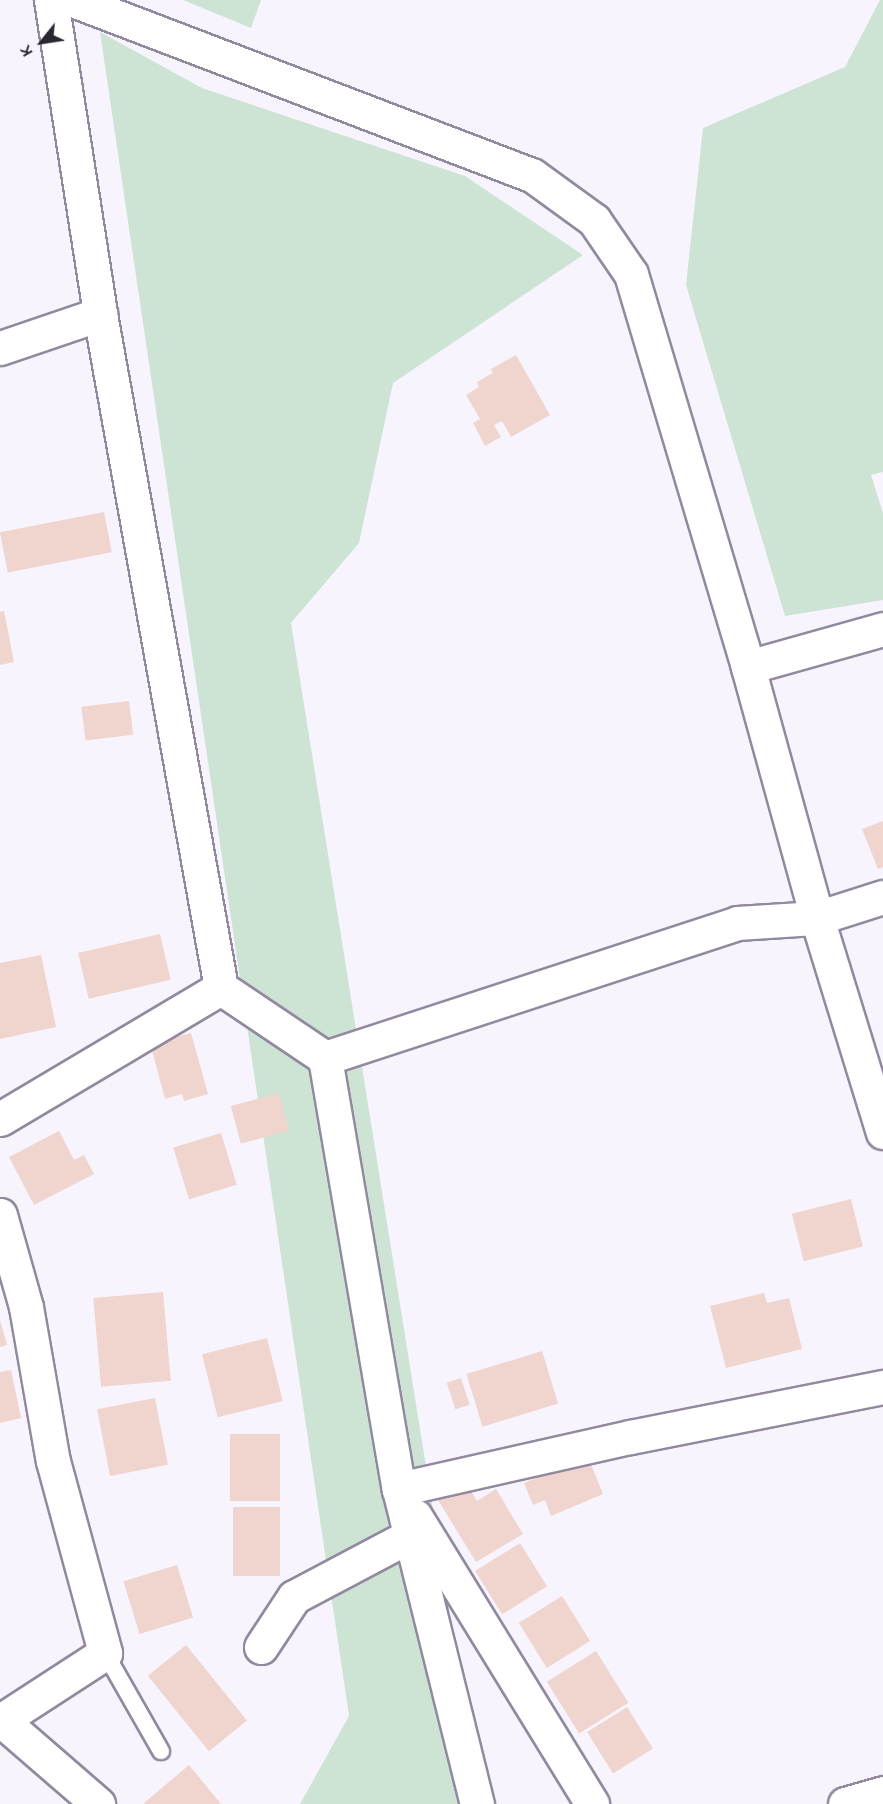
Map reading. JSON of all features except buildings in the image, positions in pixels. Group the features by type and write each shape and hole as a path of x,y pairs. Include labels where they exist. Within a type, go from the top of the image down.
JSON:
{"street":[{"path":"51,0 100,314 220,988 325,1058 399,1489 477,1804"},
{"path":"73,0 532,175 594,220 632,273 748,667 817,918 883,1132"},
{"path":"0,348 100,314"},
{"path":"748,667 883,629"},
{"path":"325,1058 737,923 817,918 883,897"},
{"path":"0,1119 220,988"},
{"path":"0,1215 26,1307 53,1461 105,1653 1,1719 98,1804"},
{"path":"399,1489 630,1437 883,1387"},
{"path":"399,1489 592,1804"},
{"path":"261,1647 294,1597 411,1535"},
{"path":"845,1804 883,1793"}],"lane":[{"path":"105,1653 161,1751"}],"green space":[{"path":"183,0 261,0 251,28"},
{"path":"880,0 883,0 883,472 871,475 883,513 883,600 785,616 686,285 703,128 845,67"},
{"path":"100,32 202,88 465,176 583,255 393,383 359,543 291,623 480,1804 300,1804 349,1716"}]}
